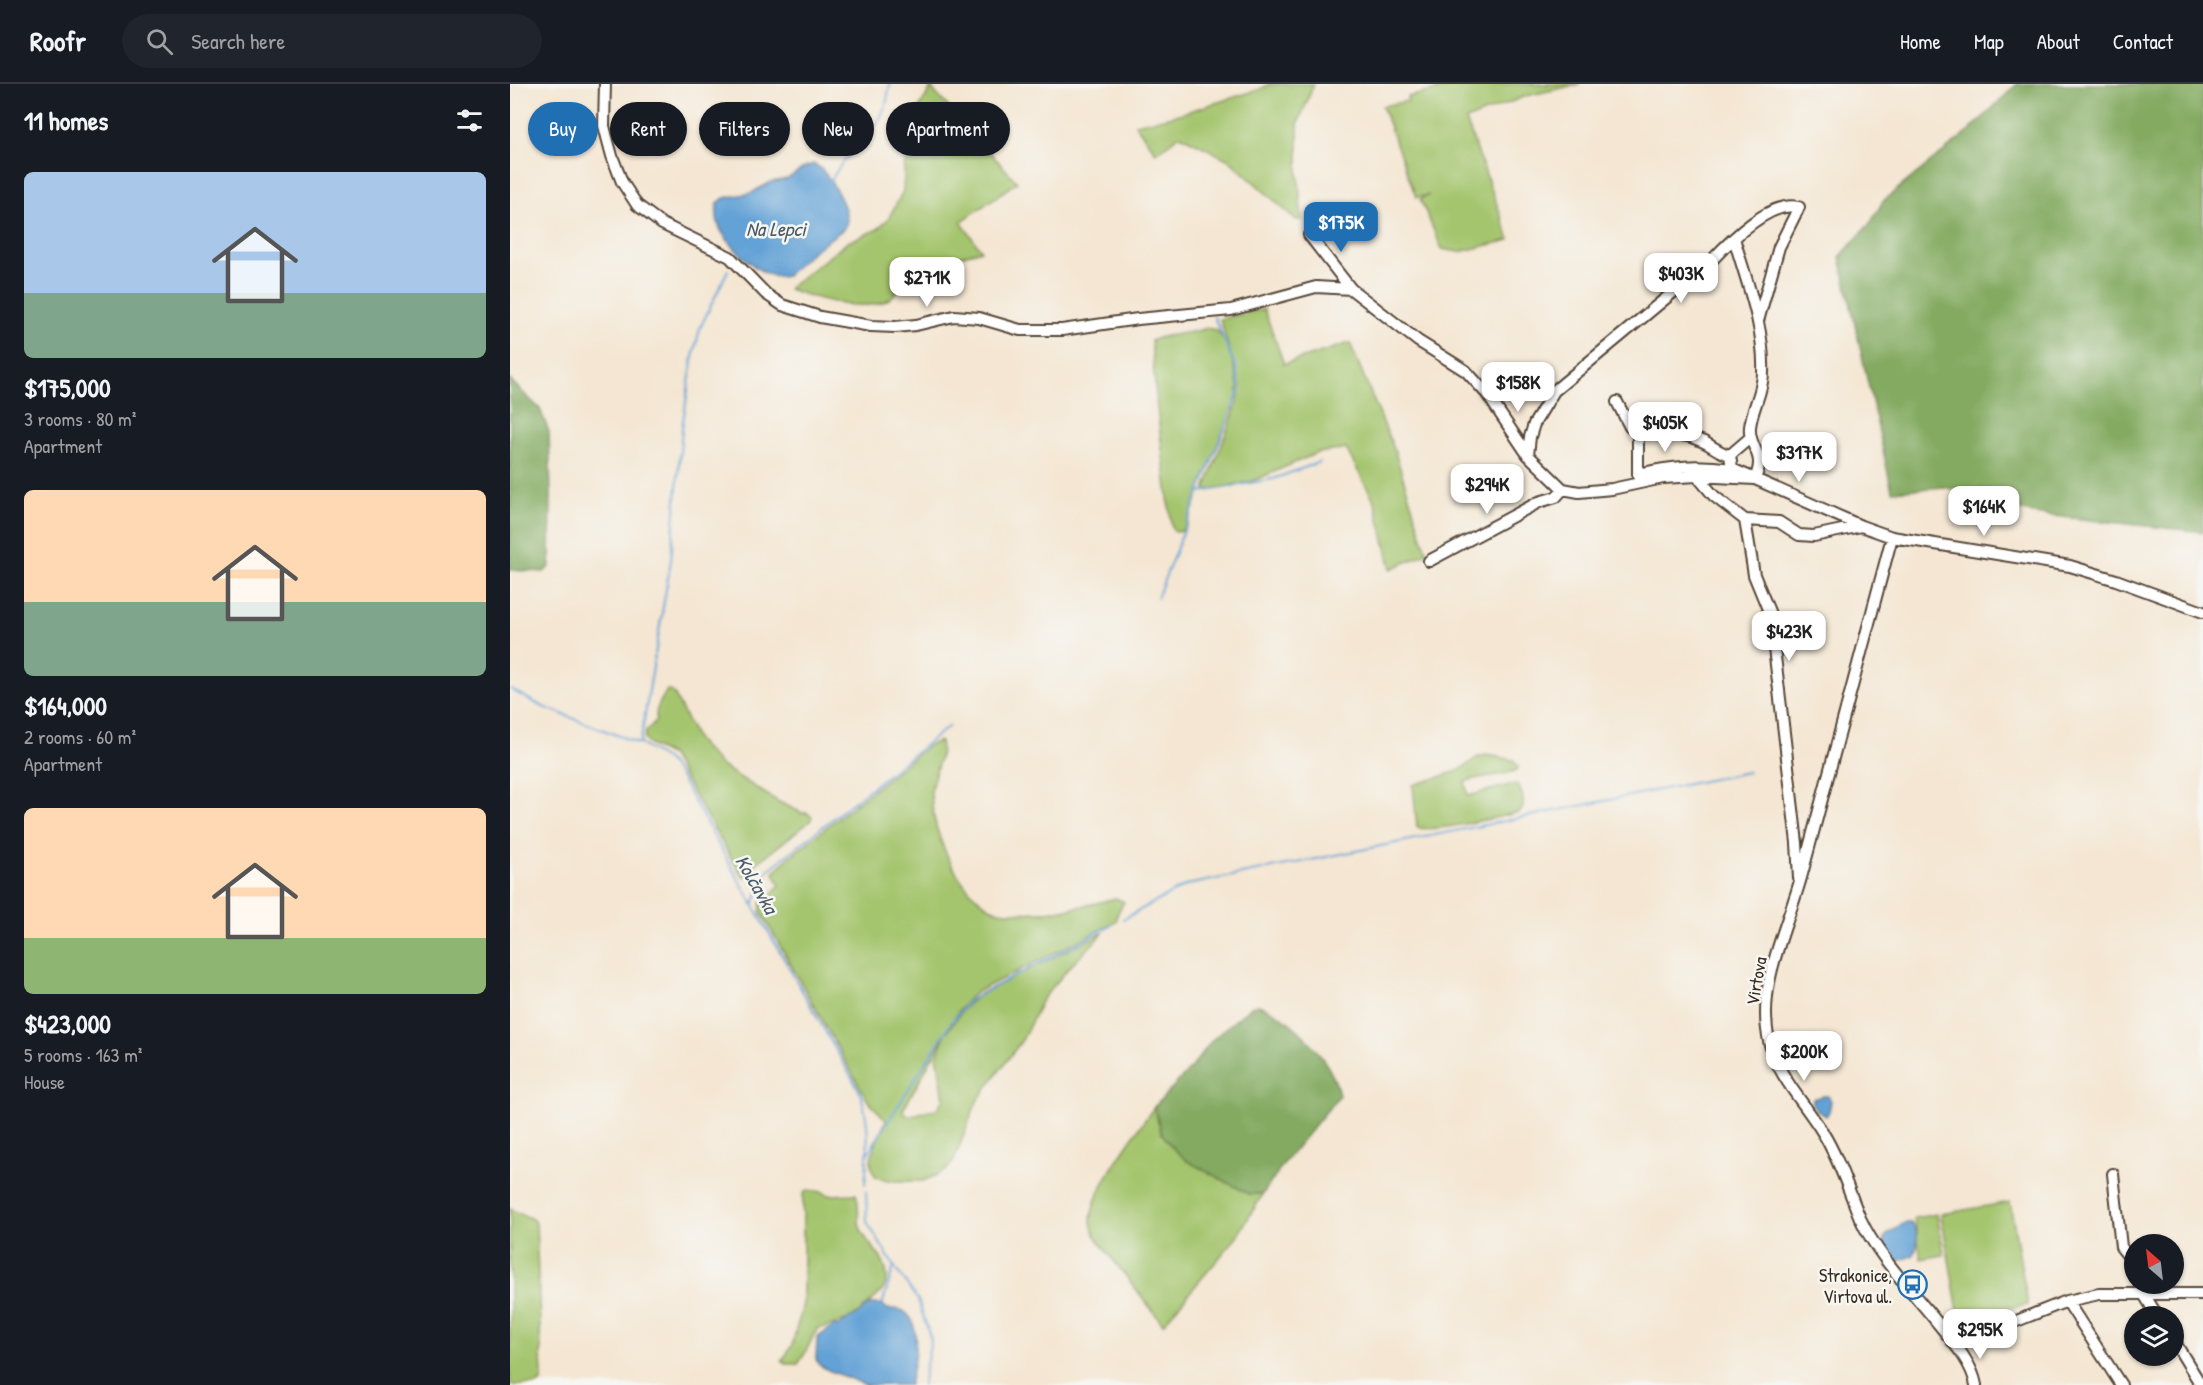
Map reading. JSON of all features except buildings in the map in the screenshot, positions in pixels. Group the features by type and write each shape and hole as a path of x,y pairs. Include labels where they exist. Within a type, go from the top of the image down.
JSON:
{"street":[{"path":"605,84 604,126 622,182 637,205 662,224 730,257 766,294 782,305 820,317 871,326 896,327 954,316 979,318 1020,330 1062,330 1232,310 1316,287 1351,289"},
{"path":"1528,455 1530,437 1543,407 1554,391 1712,260 1734,238 1761,218 1782,208 1799,207 1779,247 1758,321"},
{"path":"1309,235 1351,289 1418,341 1466,371 1487,394 1528,455 1563,489 1579,492 1612,489 1665,467 1696,465 1732,469 1861,526 1892,537 2070,566 2116,580 2203,612"},
{"path":"1734,238 1758,321 1764,372 1750,427 1751,437 1759,456 1760,468 1755,479"},
{"path":"1617,402 1630,427 1638,431 1661,430 1704,442 1722,454 1730,456"},
{"path":"1638,431 1639,478"},
{"path":"1513,435 1530,437"},
{"path":"1730,456 1751,437"},
{"path":"1730,456 1732,469"},
{"path":"1639,478 1697,476 1755,479"},
{"path":"1697,476 1714,496 1745,520 1779,522 1799,535 1806,536 1861,526"},
{"path":"1429,561 1539,502 1556,497 1563,489"},
{"path":"1745,520 1754,575 1770,614 1796,835 1799,884"},
{"name":"Virtova","path":"1892,537 1799,884 1772,970 1767,997 1768,1032 1773,1056 1794,1094 1823,1133 1840,1166 1861,1220 1873,1240 1956,1345 1976,1385"},
{"path":"2113,1174 2121,1247 2124,1251"},
{"path":"1956,1345 2067,1301 2099,1294 2145,1296 2203,1294"},
{"path":"2145,1296 2151,1306"},
{"path":"2067,1301 2121,1385"},
{"path":"2184,1357 2201,1385"}],"green space":[{"path":"1269,84 1314,84 1298,124 1298,172 1302,220 1296,220 1229,160 1180,135 1156,153 1135,124 1173,116 1261,89"},
{"path":"1463,84 1580,84 1526,96 1466,120 1510,240 1459,252 1442,249 1420,199 1429,195 1416,197 1382,106 1408,101 1407,97"},
{"path":"2017,84 2203,84 2203,532 2034,514 1945,487 1892,491 1840,257 1871,222 1883,201 1969,131"},
{"path":"931,88 944,102 923,102"},
{"path":"905,156 993,156 1017,182 961,222 981,250 924,269 903,284 889,299 879,303 854,305 789,289 848,242 878,229 888,219 903,191"},
{"path":"1264,309 1284,364 1350,343 1394,449 1427,553 1391,569 1375,502 1346,449 1317,453 1253,481 1205,489 1238,401 1240,385 1220,319"},
{"path":"1207,328 1216,330 1225,342 1235,369 1238,394 1186,527 1176,532 1172,529 1151,341"},
{"path":"510,380 540,409 549,432 550,567 544,572 510,570"},
{"path":"667,690 674,694 697,740 720,765 777,801 812,817 757,863 747,877 742,876 671,756 646,741 646,732 656,720 657,708"},
{"path":"940,741 939,761 931,794 936,827 949,860 958,875 981,901 997,911 1027,913 1065,910 1116,898 1124,902 1118,912 1116,922 978,991 964,1004 947,1032 964,1008 979,994 1104,932 1042,1000 1022,1040 977,1101 955,1158 946,1171 923,1181 892,1181 876,1177 871,1163 886,1120 868,1101 761,912 761,903 780,885 774,873 788,858 929,745","holes":["945,1035 937,1055 944,1099 937,1109 907,1116 903,1110"]},
{"path":"1487,755 1513,760 1518,767 1517,770 1465,782 1468,796 1509,785 1518,785 1523,802 1520,812 1450,826 1424,829 1417,827 1413,785 1458,771 1478,757"},
{"path":"1258,1005 1284,1018 1309,1041 1329,1069 1339,1096 1286,1160 1263,1194 1249,1194 1187,1161 1171,1146 1161,1132 1154,1107 1190,1069 1213,1039 1251,1007"},
{"path":"1154,1107 1161,1132 1171,1146 1187,1161 1249,1194 1263,1194 1236,1238 1163,1324 1097,1239 1091,1221 1093,1208 1106,1178"},
{"path":"807,1190 829,1195 856,1194 862,1233 878,1254 887,1277 885,1287 879,1295 858,1314 817,1329 798,1364 786,1364 782,1361 792,1345 803,1304 803,1194"},
{"path":"2010,1202 2028,1305 1959,1317 1941,1214"},
{"path":"510,1209 536,1223 542,1376 541,1382 537,1385 510,1385"},
{"path":"1937,1214 1944,1255 1921,1259 1914,1218"}],"water":[{"name":"Na Lepci","path":"814,164 830,180 840,197 847,219 845,228 813,251 786,276 777,277 768,274 750,263 727,239 718,222 717,204 724,198 751,193 771,182 787,179"},
{"path":"1828,1096 1831,1101 1826,1116 1816,1110 1812,1104 1813,1099"},
{"path":"1904,1223 1911,1223 1914,1227 1917,1235 1916,1248 1913,1256 1895,1262 1883,1243 1890,1232"},
{"path":"872,1304 882,1304 887,1309 901,1310 913,1323 916,1344 909,1385 866,1385 828,1370 819,1365 816,1359 817,1338"}],"waterway":[{"path":"828,184 843,162 879,121 886,105 890,84"},
{"path":"640,744 671,560 682,428 693,357 700,328 728,270"},
{"path":"1215,306 1226,305"},
{"path":"1157,598 1240,389 1236,367 1214,317"},
{"path":"1201,492 1273,479 1320,462"},
{"name":"Kolčavka","path":"510,689 541,706 640,744 667,760 679,775 860,1092 867,1127 865,1184"},
{"path":"754,903 768,870 949,726"},
{"path":"1123,919 1187,885 1748,772"},
{"path":"868,1153 952,1021 970,1000 1113,924"},
{"name":"Kolčavka","path":"866,1191 867,1222 894,1266 882,1305"},
{"path":"894,1266 918,1300 931,1340 922,1385"}],"place":[{"name":"Strakonice, Virtova ul.","path":"1913,1285"}]}
